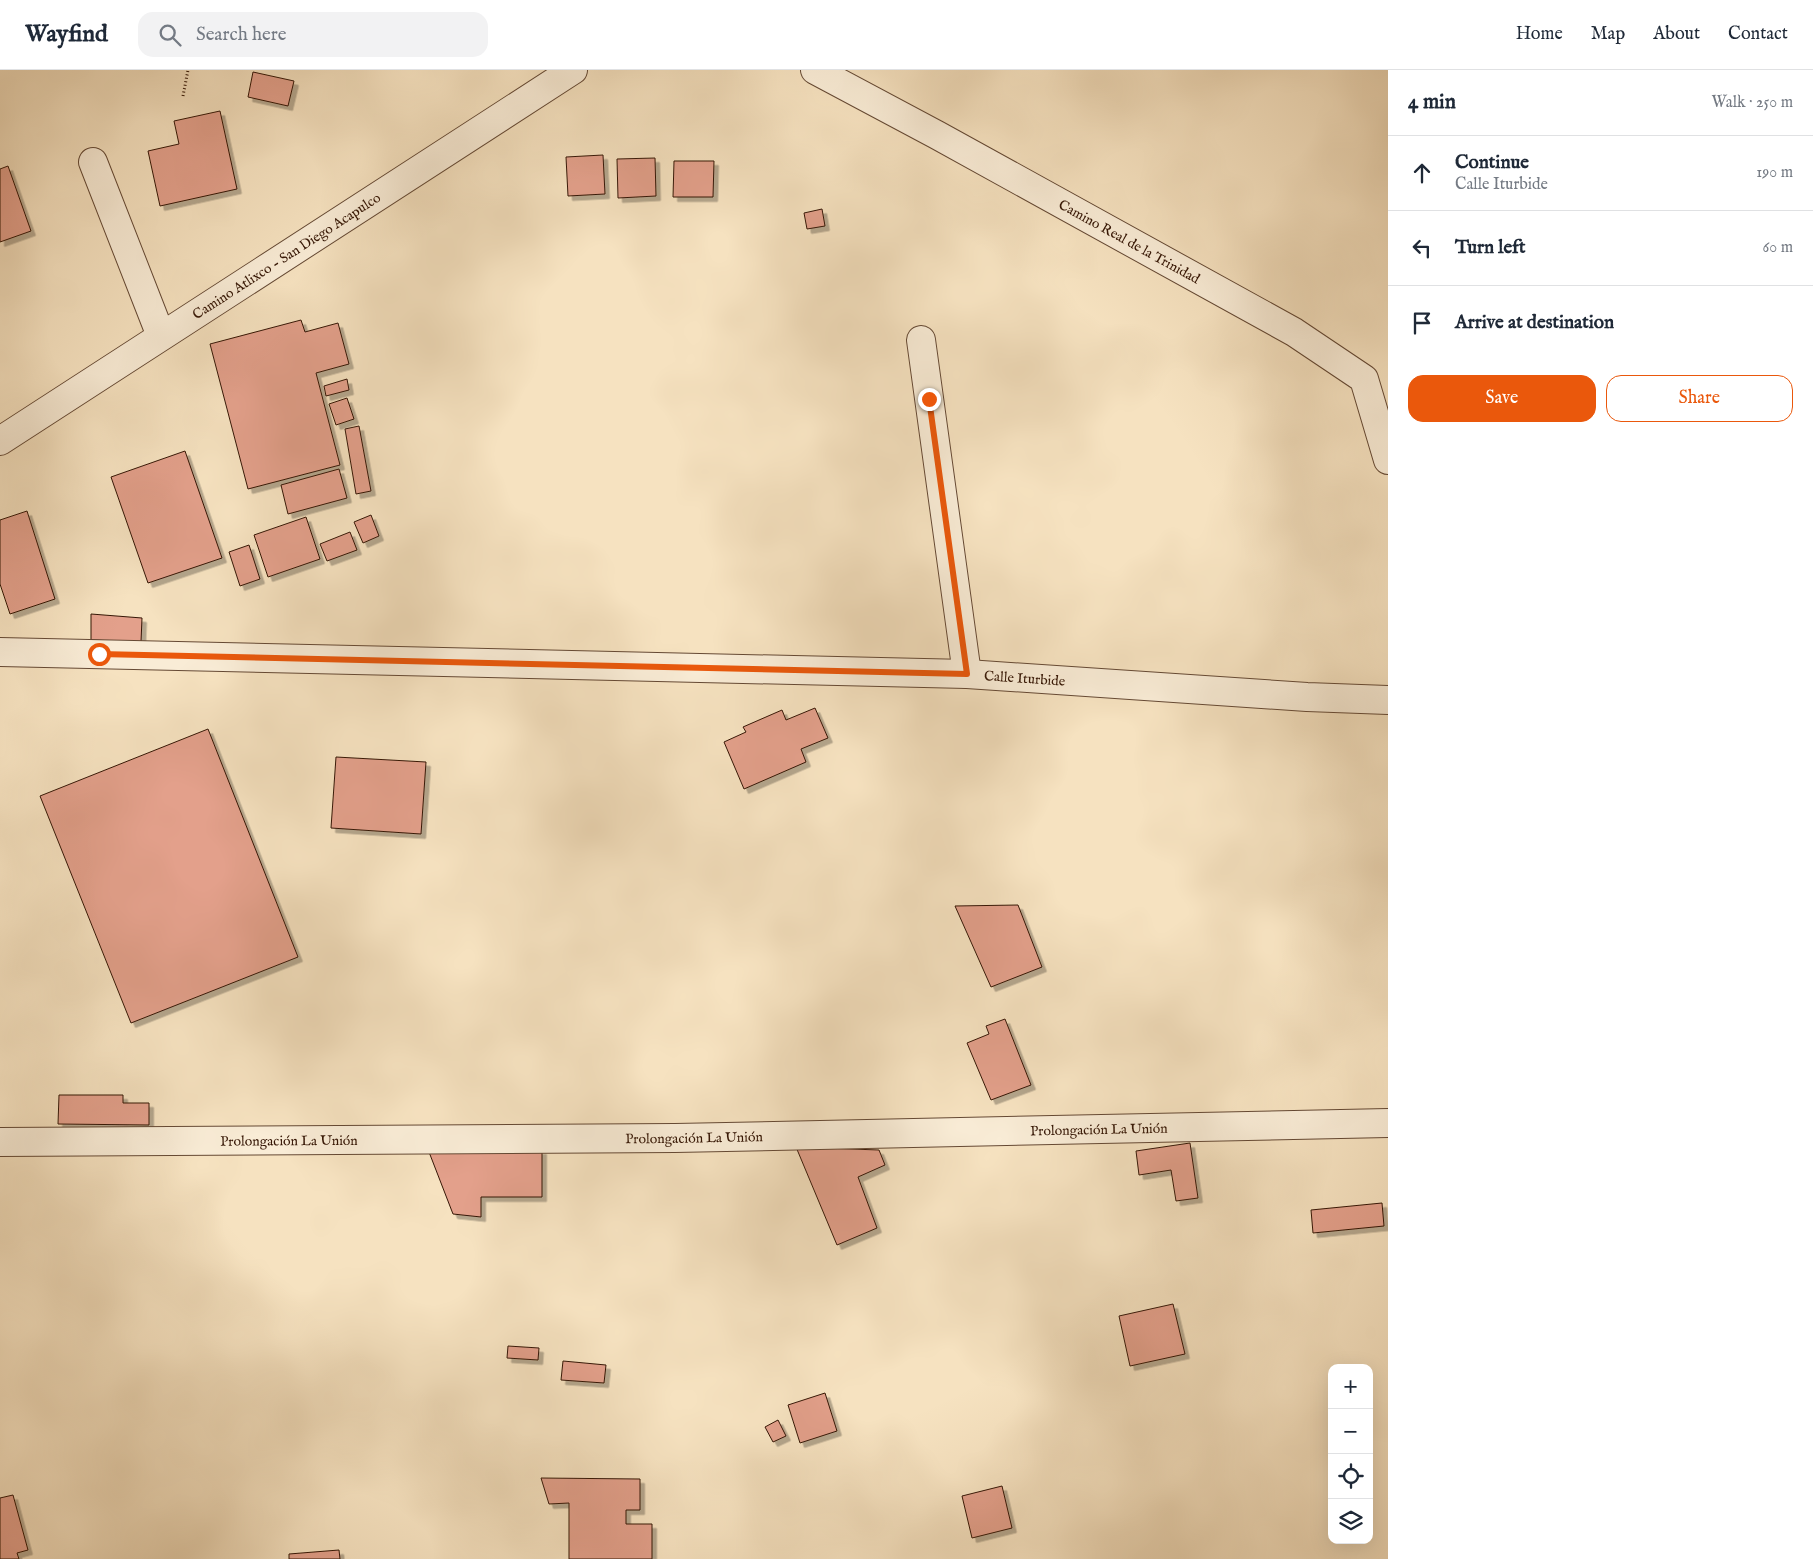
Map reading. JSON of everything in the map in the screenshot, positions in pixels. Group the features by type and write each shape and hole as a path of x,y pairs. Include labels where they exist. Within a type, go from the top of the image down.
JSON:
{"street":[{"name":"Camino Atlixco - San Diego Acapulco","path":"0,441 573,70"},
{"name":"Camino Real de la Trinidad","path":"815,70 937,135 1294,332 1364,379 1388,460"},
{"path":"93,162 161,336"},
{"path":"921,340 967,674"},
{"name":"Calle Iturbide","path":"0,652 967,674 1307,697 1388,700"},
{"name":"Prolongación La Unión","path":"0,1142 675,1138 1388,1123"}],"path":[{"path":"183,96 188,70"}],"building":[{"path":"253,72 294,81 288,106 248,97"},
{"path":"220,111 237,189 160,206 148,151 179,144 174,121"},
{"path":"603,155 605,194 568,196 566,157"},
{"path":"655,158 656,196 618,198 617,159"},
{"path":"674,161 714,161 713,197 673,197"},
{"path":"8,166 31,231 0,242 0,169"},
{"path":"822,209 825,226 807,229 804,213"},
{"path":"301,320 305,332 338,323 349,364 316,373 340,465 248,489 210,344"},
{"path":"347,379 349,390 326,396 324,386"},
{"path":"347,398 354,419 336,425 329,404"},
{"path":"359,426 371,491 356,494 345,429"},
{"path":"185,451 222,558 148,583 111,477"},
{"path":"339,469 347,498 288,514 281,485"},
{"path":"27,511 55,599 10,614 0,584 0,520"},
{"path":"371,515 379,536 363,543 354,522"},
{"path":"306,517 320,559 268,577 254,535"},
{"path":"350,532 357,550 327,561 320,544"},
{"path":"249,545 260,579 240,586 229,552"},
{"path":"91,614 142,618 141,642 91,640"},
{"path":"815,708 828,738 801,749 806,762 744,789 724,742 746,732 743,727 782,710 786,720"},
{"path":"208,729 298,957 131,1023 40,796"},
{"path":"336,757 426,762 421,834 331,828"},
{"path":"1018,905 1042,967 991,987 955,906"},
{"path":"1005,1019 1031,1085 991,1100 967,1043 989,1034 986,1026"},
{"path":"59,1095 123,1095 123,1103 149,1103 149,1125 58,1124"},
{"path":"1190,1143 1198,1198 1176,1201 1171,1170 1139,1175 1136,1151"},
{"path":"796,1147 879,1150 885,1165 858,1177 877,1228 837,1245"},
{"path":"542,1150 542,1197 481,1197 481,1217 453,1214 429,1152"},
{"path":"1382,1203 1384,1226 1313,1233 1311,1210"},
{"path":"1173,1304 1185,1354 1130,1366 1119,1316"},
{"path":"508,1346 539,1348 538,1360 507,1358"},
{"path":"563,1361 606,1365 604,1383 561,1380"},
{"path":"825,1393 837,1431 800,1443 788,1405"},
{"path":"778,1420 786,1436 773,1442 765,1427"},
{"path":"541,1478 640,1479 640,1510 626,1510 626,1524 652,1524 652,1559 569,1559 569,1503 549,1504"},
{"path":"1002,1486 1012,1528 972,1538 962,1496"},
{"path":"13,1495 28,1550 17,1553 19,1559 0,1559 0,1498"},
{"path":"339,1550 340,1559 289,1559 289,1554"}],"route":[{"path":"99,654 967,674 929,399"}]}
